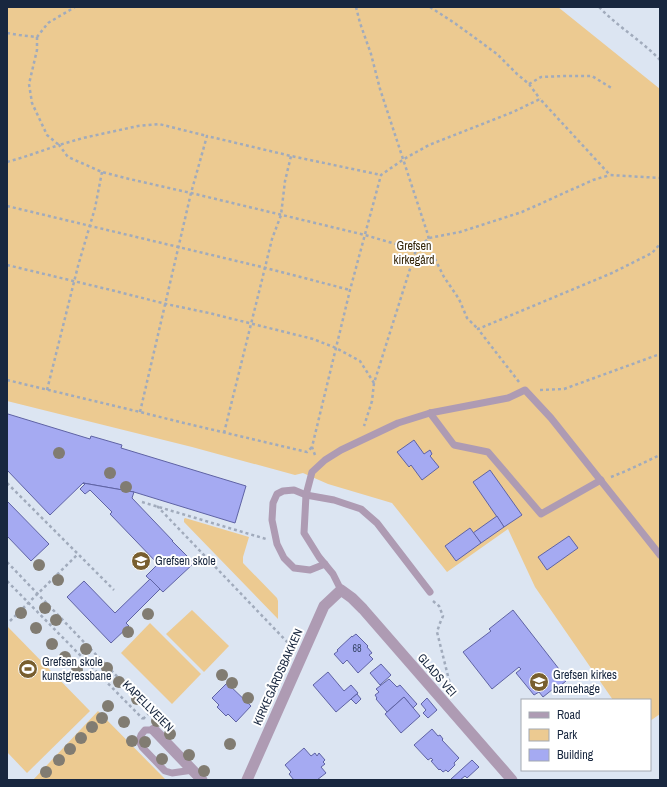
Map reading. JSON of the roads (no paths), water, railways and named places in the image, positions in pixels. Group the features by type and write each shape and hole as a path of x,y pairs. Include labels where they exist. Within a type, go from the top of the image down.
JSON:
{"street":[{"name":"GLADS VEI","path":"340,590 352,598 363,609 512,780"},
{"name":"KIRKEGÅRDSBAKKEN","path":"247,780 324,606 340,590"},
{"name":"KAPELLVEIEN","path":"157,726 202,780"}],"lane":[{"path":"340,590 333,574 319,557 304,533 306,495 312,472 325,460 341,450 398,423 430,413 508,398 525,390 552,418 660,555"},
{"path":"430,413 454,445 488,452 541,514 602,480"},
{"path":"325,564 310,570 294,568 284,558 277,544 272,520 273,503 277,494 283,490 294,490 306,495 334,500 361,509 377,524 430,592"},
{"path":"157,726 145,730 141,735 139,741 146,752 165,771 172,773 193,770"}],"place":[{"name":"Grefsen skole","path":"141,561"},
{"name":"Grefsen skole kunstgressbane","path":"28,669"},
{"name":"Grefsen kirkes barnehage","path":"539,682"}],"park label":[{"name":"Grefsen kirkegård","path":"414,253"}]}
